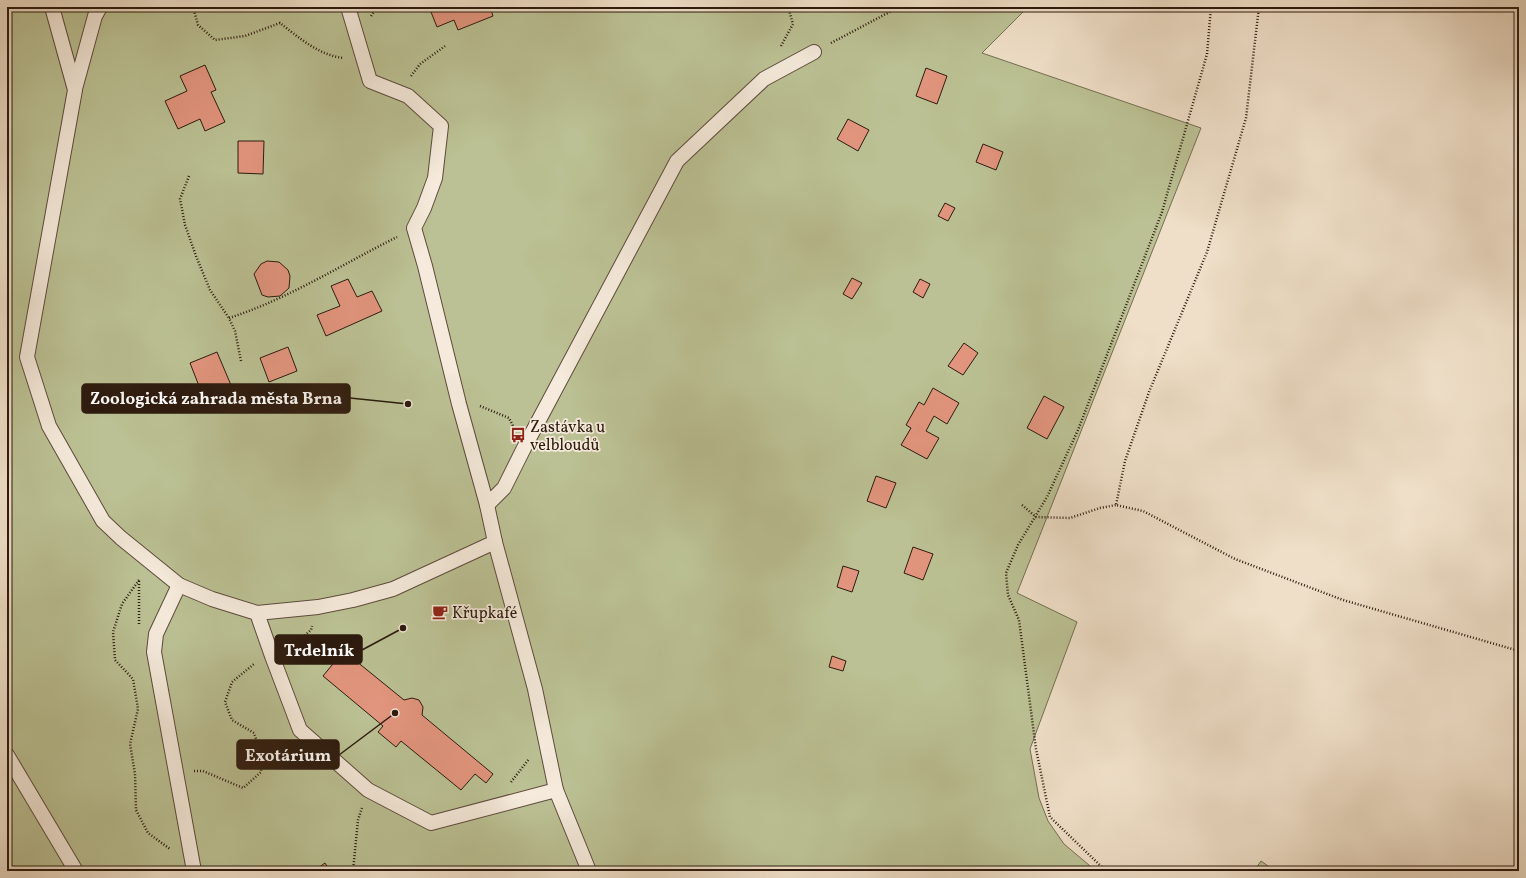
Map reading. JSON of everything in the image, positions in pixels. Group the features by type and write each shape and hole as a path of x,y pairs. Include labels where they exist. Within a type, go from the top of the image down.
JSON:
{"lane":[{"path":"52,7 75,90"},
{"path":"100,7 95,16 75,90 27,357 49,426 103,521 121,538 179,585 212,599 257,613 318,607 353,600 393,588 495,542"},
{"path":"348,7 370,80 408,96 441,126 435,178 424,208 414,228 426,266 459,404 487,505 495,542 536,689 556,790 590,871"},
{"path":"487,505 504,488 677,161 764,79 814,52"},
{"path":"179,585 156,634 154,652 194,871"},
{"path":"257,613 300,730 368,790 431,823 556,790"},
{"path":"7,755 76,871"}],"path":[{"path":"193,7 198,25 215,40 245,36 280,23 301,39 334,57 364,61"},
{"path":"779,51 793,24 788,7"},
{"path":"814,52 899,7"},
{"path":"1106,871 1050,817 1036,749 1018,620 1008,595 1006,573 1018,546 1047,497 1078,430 1162,212 1207,54 1211,7"},
{"path":"1116,505 1125,461 1149,392 1207,252 1244,125 1259,7"},
{"path":"408,96 409,79 420,64 445,46"},
{"path":"189,176 180,199 185,225 210,290 229,318 235,331 241,361"},
{"path":"229,318 255,310 286,296 414,228"},
{"path":"459,404 482,407 509,418 524,448"},
{"path":"1022,505 1036,517 1070,518 1100,508 1116,505 1143,511 1235,559 1343,600 1519,651"},
{"path":"139,580 122,604 113,632 115,660 133,679 138,709 130,744 135,774 136,810 148,833 174,852 191,853"},
{"path":"175,770 203,771 243,788 261,772 262,756 254,733 232,720 226,702 232,682 247,671 260,658 272,656 293,646 311,630 318,607"},
{"path":"510,782 546,738"},
{"path":"353,871 358,820 368,790"}],"green space":[{"path":"7,7 1028,7 982,53 1201,128 1017,593 1077,622 1030,749 1039,798 1048,821 1064,844 1096,871 7,871"},
{"path":"1261,861 1275,871 1254,871"}],"building":[{"path":"429,7 490,7 493,16 458,30 454,20 437,27"},
{"path":"205,65 216,90 211,92 225,122 205,131 200,119 178,129 165,101 187,91 180,76"},
{"path":"926,68 947,76 937,104 916,96"},
{"path":"848,119 869,130 858,151 837,139"},
{"path":"238,141 264,141 263,174 238,173"},
{"path":"983,144 1003,152 996,170 976,162"},
{"path":"945,203 955,208 948,221 938,216"},
{"path":"267,261 279,262 288,270 290,276 289,288 280,296 268,297 262,295 254,274 261,264"},
{"path":"852,278 862,283 852,299 843,294"},
{"path":"348,279 357,297 372,291 382,311 326,336 317,315 340,306 331,286"},
{"path":"920,279 930,284 923,298 913,292"},
{"path":"964,343 978,353 963,375 948,366"},
{"path":"288,347 297,371 269,382 260,358"},
{"path":"217,352 236,397 208,409 190,363"},
{"path":"933,388 959,403 947,424 934,416 926,431 939,438 927,459 901,445 911,428 906,425 919,402 924,405"},
{"path":"1044,396 1064,407 1047,439 1027,428"},
{"path":"876,476 896,483 886,508 867,501"},
{"path":"913,547 933,554 923,580 904,573"},
{"path":"843,566 859,571 852,592 837,587"},
{"path":"329,639 404,700 412,698 419,700 423,707 422,715 493,774 486,783 475,774 461,790 401,741 396,747 378,732 383,726 323,676 337,659 322,646"},
{"path":"832,656 846,661 843,671 829,667"},
{"path":"325,863 330,871 314,871"}],"place":[{"name":"Zoologická zahrada města Brna","path":"408,404"},
{"name":"Zastávka u velbloudů","path":"518,435"},
{"name":"Křupkafé","path":"440,612"},
{"name":"Trdelník","path":"403,628"},
{"name":"Exotárium","path":"395,713"}]}
